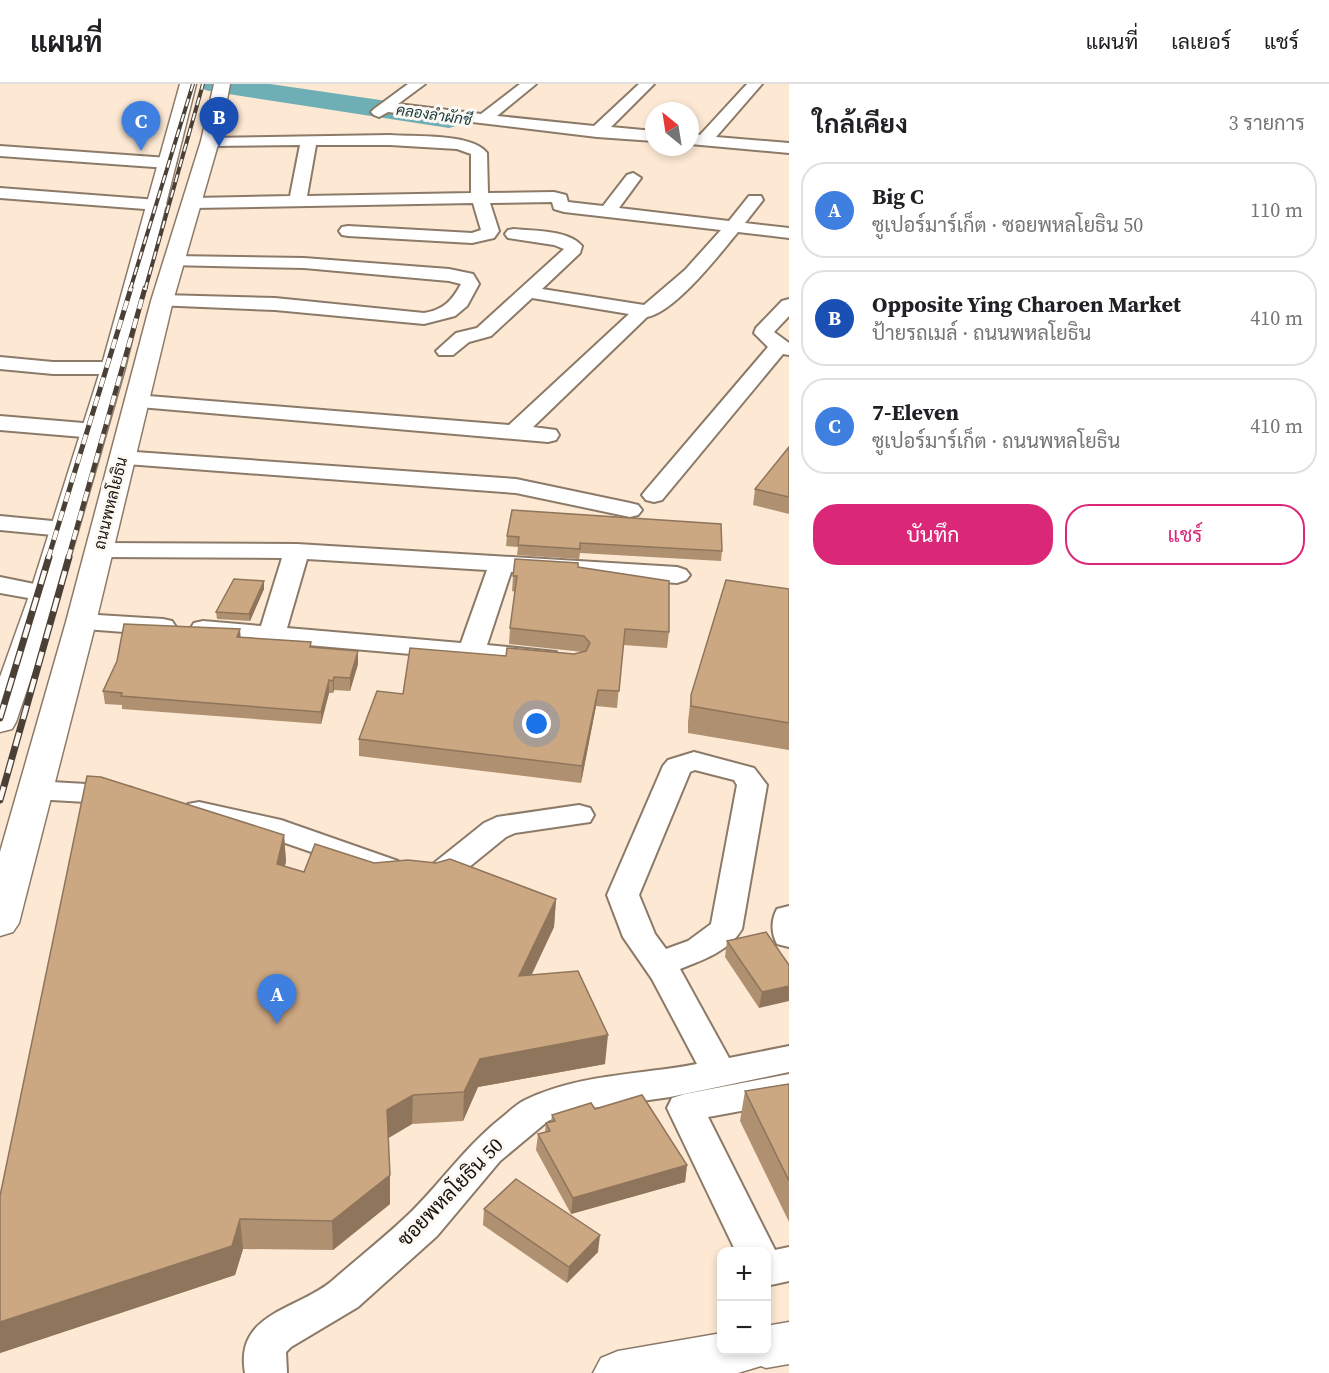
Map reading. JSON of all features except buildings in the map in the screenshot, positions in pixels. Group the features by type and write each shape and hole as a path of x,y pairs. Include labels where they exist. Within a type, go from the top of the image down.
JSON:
{"main road":[{"name":"ถนนพหลโยธิน","path":"0,722 45,592 95,431 188,85"},
{"name":"ถนนพหลโยธิน","path":"0,922 33,790 81,622 162,299 193,203 222,86"},
{"path":"158,203 175,206 193,203"},
{"path":"132,300 162,299"},
{"path":"771,1346 789,1343"},
{"path":"618,1373 720,1355"}],"street":[{"path":"365,140 364,132 383,109 413,84"},
{"path":"484,119 530,84"},
{"path":"597,132 647,84"},
{"path":"699,137 754,84"},
{"path":"383,109 645,135"},
{"path":"699,139 789,148"},
{"path":"297,202 309,140"},
{"path":"210,141 365,140 458,144 473,148 479,153 480,198 490,231 483,236 472,238 348,231"},
{"path":"0,151 168,163"},
{"path":"0,178 88,186 96,190 91,200"},
{"path":"607,212 633,178"},
{"path":"0,193 158,203"},
{"path":"193,203 554,197 560,199 560,204 564,207 789,234"},
{"path":"527,292 648,311 666,299 696,270 755,200"},
{"path":"446,351 463,338 484,332 574,249 558,240 514,234"},
{"path":"162,299 274,304 428,319 456,308 463,300 470,284 466,278 449,275 304,263 174,261"},
{"path":"654,495 784,348 769,339 764,330 789,304"},
{"path":"516,431 638,316"},
{"path":"0,363 53,368 113,368"},
{"path":"136,401 548,435"},
{"path":"0,423 95,431"},
{"path":"121,458 516,486 630,510"},
{"path":"0,523 63,529"},
{"path":"99,550 297,551 501,566 676,575"},
{"path":"272,633 297,551"},
{"path":"471,652 501,566"},
{"path":"0,585 45,592"},
{"path":"81,622 272,633 573,660"},
{"path":"659,964 700,949 726,928 752,785 744,774 693,761 678,766 623,895 640,937 659,964 720,1073"},
{"path":"33,790 113,793 270,827 406,875 436,878 495,830 508,824 579,815"},
{"path":"789,917 787,929 789,936"},
{"name":"ซอยพหลโยธิน 50","path":"266,1373 264,1362 266,1345 276,1334 344,1295 423,1225 487,1151 535,1111 565,1098 720,1073 789,1059"},
{"path":"754,1247 685,1108 789,1088"},
{"path":"771,1268 789,1264"}],"waterway":[{"name":"คลองลำผักชี","path":"215,84 449,119"}],"railway":[{"path":"130,290 193,84"},
{"path":"145,290 203,84"},
{"path":"48,559 131,288"},
{"path":"68,559 145,288"},
{"path":"0,718 49,557"},
{"path":"0,800 69,557"}],"place":[{"name":"Opposite Ying Charoen Market","path":"219,147"},
{"name":"7-Eleven","path":"141,151"},
{"name":"Big C","path":"277,1024"}]}
